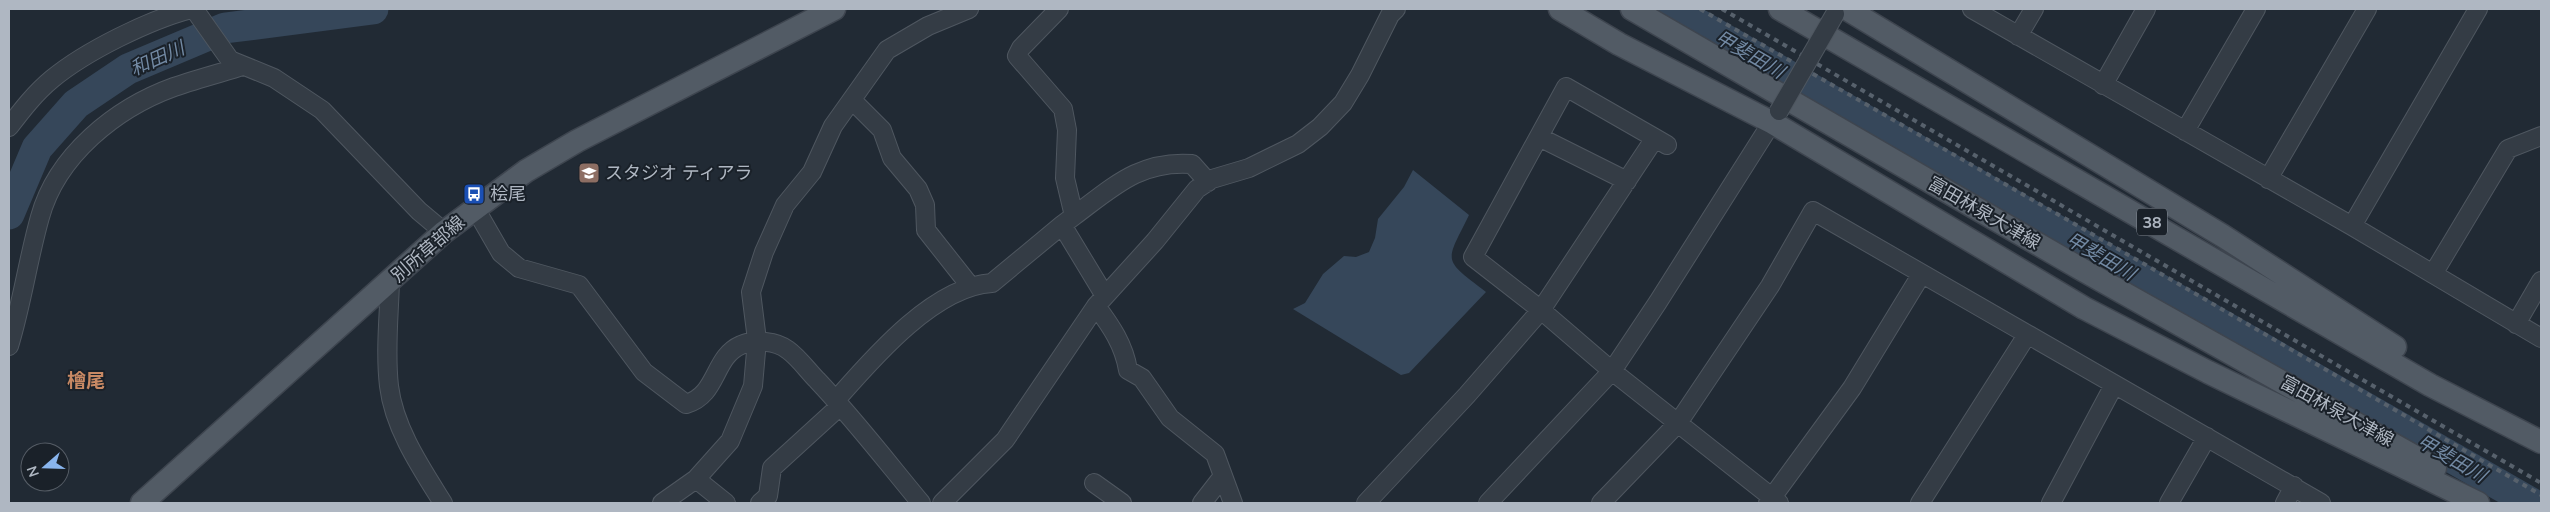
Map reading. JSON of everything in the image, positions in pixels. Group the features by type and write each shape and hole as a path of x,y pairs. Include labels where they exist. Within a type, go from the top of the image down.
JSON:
{"main road":[{"name":"別所草部線","path":"142,503 444,232 526,171 577,141 834,9"},
{"path":"1560,9 1619,44 1776,117 2084,308 2208,372 2478,503"},
{"name":"富田林泉大津線","path":"1632,9 2081,269 2395,443 2493,503"},
{"name":"38","path":"1780,9 2430,385 2534,438"},
{"path":"1840,11 2224,236 2534,438"}],"street":[{"path":"662,503 696,479 730,441 753,386 756,340 751,292 764,252 785,205 812,172 833,126 887,50 928,26 969,9"},
{"path":"1059,9 1020,48 1016,56 1063,109 1066,130 1064,178 1068,220 1125,355 1128,370 1142,378 1170,418 1216,454 1233,503"},
{"path":"942,503 1005,440 1101,301 1155,241 1197,189 1208,182 1258,164 1298,144 1320,127 1343,103 1360,75 1390,15 1396,9"},
{"path":"1972,9 2352,226 2541,338"},
{"path":"2018,36 2034,9"},
{"path":"2103,85 2146,9"},
{"path":"2184,131 2256,9"},
{"path":"2268,179 2367,9"},
{"path":"2352,226 2478,9"},
{"path":"9,127 26,103 53,78 88,55 146,25 194,10 236,63 274,78 322,110 419,211 444,232"},
{"path":"1488,503 1612,371 1776,117 1840,11"},
{"path":"9,346 40,215 53,183 72,156 100,128 140,103 173,87 236,63"},
{"path":"1366,503 1467,395 1541,310 1627,181 1661,141 1566,87 1473,257 1541,310 1612,371 1678,422 1773,502 1852,388 1921,275"},
{"path":"852,100 882,130 892,158 918,189 925,205 926,230 971,287"},
{"path":"2433,274 2508,149 2541,136"},
{"path":"1539,137 1627,181"},
{"path":"760,503 768,496 772,468 838,403 872,359 909,324 952,294 971,287 992,283 1068,220 1128,176 1148,167 1172,162 1192,164 1208,182"},
{"path":"476,208 501,253 519,268 579,285 644,372 686,404 698,401 708,390 726,356 740,345 756,340 787,349 838,403 921,503"},
{"path":"1600,503 1678,422 1770,286 1813,211 1921,275 2321,503"},
{"path":"390,282 389,387 398,423 424,473 443,503"},
{"path":"2516,324 2541,282"},
{"path":"1920,503 2027,335"},
{"path":"2051,503 2114,385"},
{"path":"2169,503 2207,437"},
{"path":"1202,503 1224,476"},
{"path":"696,479 726,503"},
{"path":"1094,483 1122,503"},
{"path":"2285,503 2294,486"}],"water":[{"path":"1413,170 1469,215 1455,243 1452,259 1461,273 1486,292 1409,373 1401,375 1293,309 1305,303 1323,274 1344,256 1356,257 1369,252 1375,238 1378,219 1404,187"}],"waterway":[{"name":"和田川","path":"9,214 37,148 76,104 128,69 225,28 373,9"},
{"name":"甲斐田川","path":"1672,9 2531,503"}],"railway":[{"path":"1700,9 2146,265 2541,495"},
{"path":"1722,9 2541,483"}],"place":[{"name":"スタジオ ティアラ","path":"589,173"},
{"name":"桧尾","path":"474,194"}],"district":[{"name":"檜尾","path":"86,380"}]}
